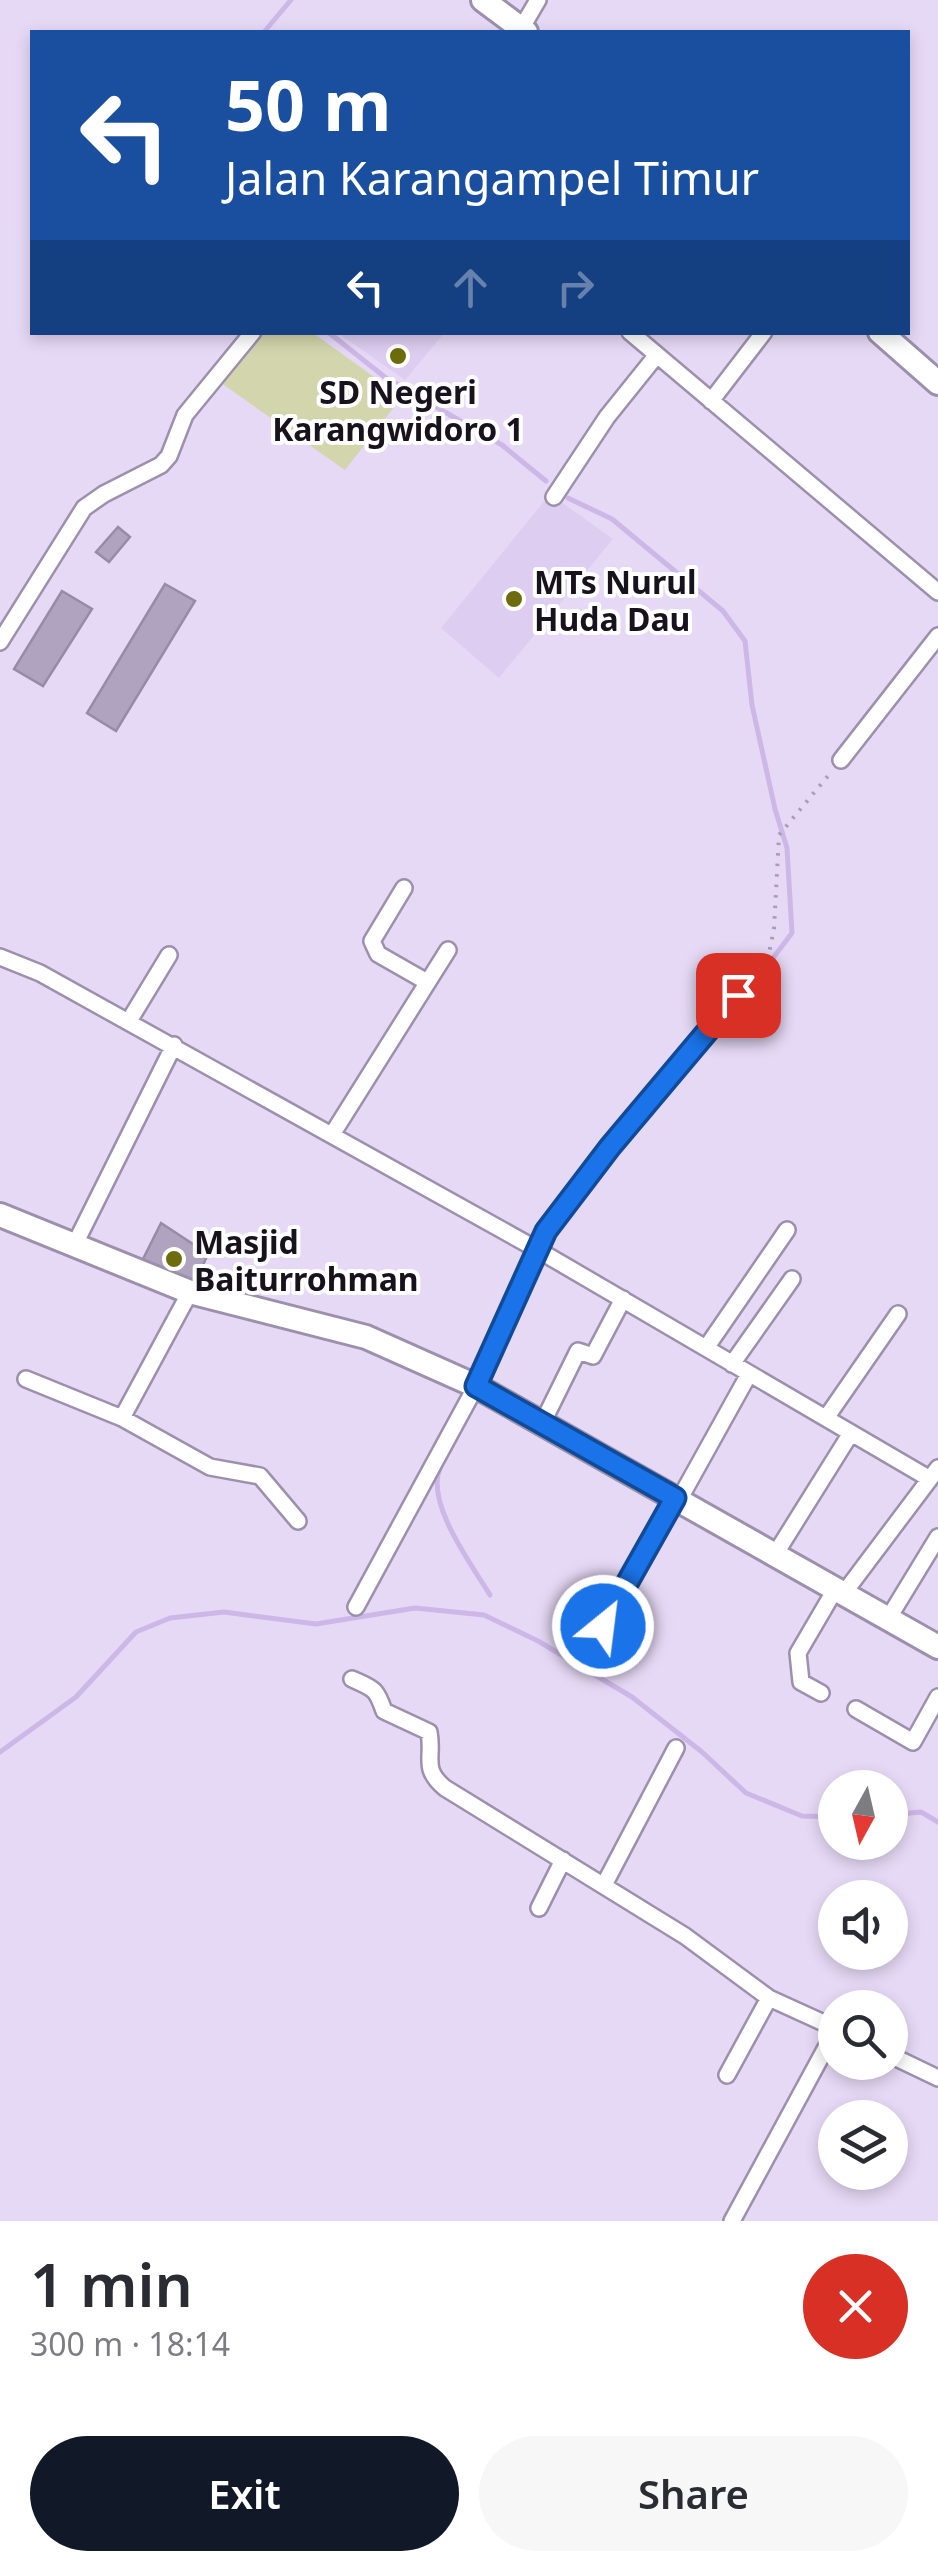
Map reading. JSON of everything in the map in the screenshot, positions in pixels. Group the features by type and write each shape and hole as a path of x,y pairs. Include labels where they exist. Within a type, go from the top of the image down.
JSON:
{"street":[{"path":"482,0 524,30 538,0"},
{"path":"0,642 84,508 162,465 185,415 252,335"},
{"path":"633,335 937,590"},
{"path":"711,401 762,335"},
{"path":"883,335 938,383"},
{"path":"554,497 607,418 656,356"},
{"path":"841,760 938,636"},
{"path":"404,888 372,941 374,948 427,982"},
{"path":"334,1134 448,950"},
{"path":"130,1021 170,955"},
{"path":"0,958 40,973 174,1045 538,1250 851,1433 934,1473 840,1590 798,1653 800,1682 821,1693"},
{"path":"356,1606 476,1386 546,1231 738,995"},
{"path":"75,1244 174,1045"},
{"path":"0,1215 190,1292 366,1337 476,1386 938,1647"},
{"path":"706,1348 787,1230"},
{"path":"732,1364 792,1279"},
{"path":"122,1418 190,1292"},
{"path":"542,1422 578,1352 593,1356 624,1300"},
{"path":"826,1418 898,1314"},
{"path":"603,1626 749,1374"},
{"path":"26,1379 122,1418 210,1468 260,1476 298,1521"},
{"path":"776,1554 851,1433"},
{"path":"888,1619 938,1536"},
{"path":"352,1679 375,1690 384,1711 429,1732 429,1768 438,1782 685,1936 770,1998 818,2022"},
{"path":"856,1708 913,1742 938,1697"},
{"path":"604,1885 676,1748"},
{"path":"539,1908 563,1860"},
{"path":"727,2075 770,1998"},
{"path":"732,2221 818,2062"},
{"path":"908,2064 938,2078"}],"path":[{"path":"738,995 768,958 774,929 779,834 841,760"}],"shaded area":[{"name":"SD Negeri Karangwidoro 1","path":"341,335 442,335 405,380"},
{"name":"MTs Nurul Huda Dau","path":"550,494 613,539 499,678 441,628"}],"green space":[{"path":"261,335 316,335 402,397 345,470 221,383"}],"building":[{"path":"118,527 130,537 109,562 96,552"},
{"path":"165,584 195,601 116,731 87,713"},
{"path":"62,591 92,609 43,686 14,669"},
{"name":"Masjid Baiturrohman","path":"161,1223 208,1254 194,1285 140,1265"}],"waterway":[{"path":"266,30 291,0"},
{"path":"332,335 386,378 502,445 546,481"},
{"path":"568,498 612,519 723,611 745,641 752,705 787,848 792,933 741,1000"},
{"path":"681,1074 716,1033"},
{"path":"488,1377 537,1268"},
{"path":"440,1468 437,1482 444,1516 490,1595"},
{"path":"0,1752 76,1697 136,1632 170,1618 224,1612 316,1624 415,1608 484,1615 538,1641 632,1697 702,1752 746,1793 802,1816 818,1816"},
{"path":"908,1813 921,1812 938,1822"}],"place":[{"name":"SD Negeri Karangwidoro 1","path":"398,356"},
{"name":"MTs Nurul Huda Dau","path":"514,599"},
{"name":"Masjid Baiturrohman","path":"174,1259"}],"route":[{"path":"603,1626 675,1498 476,1386 546,1231 610,1147 738,995"}]}
